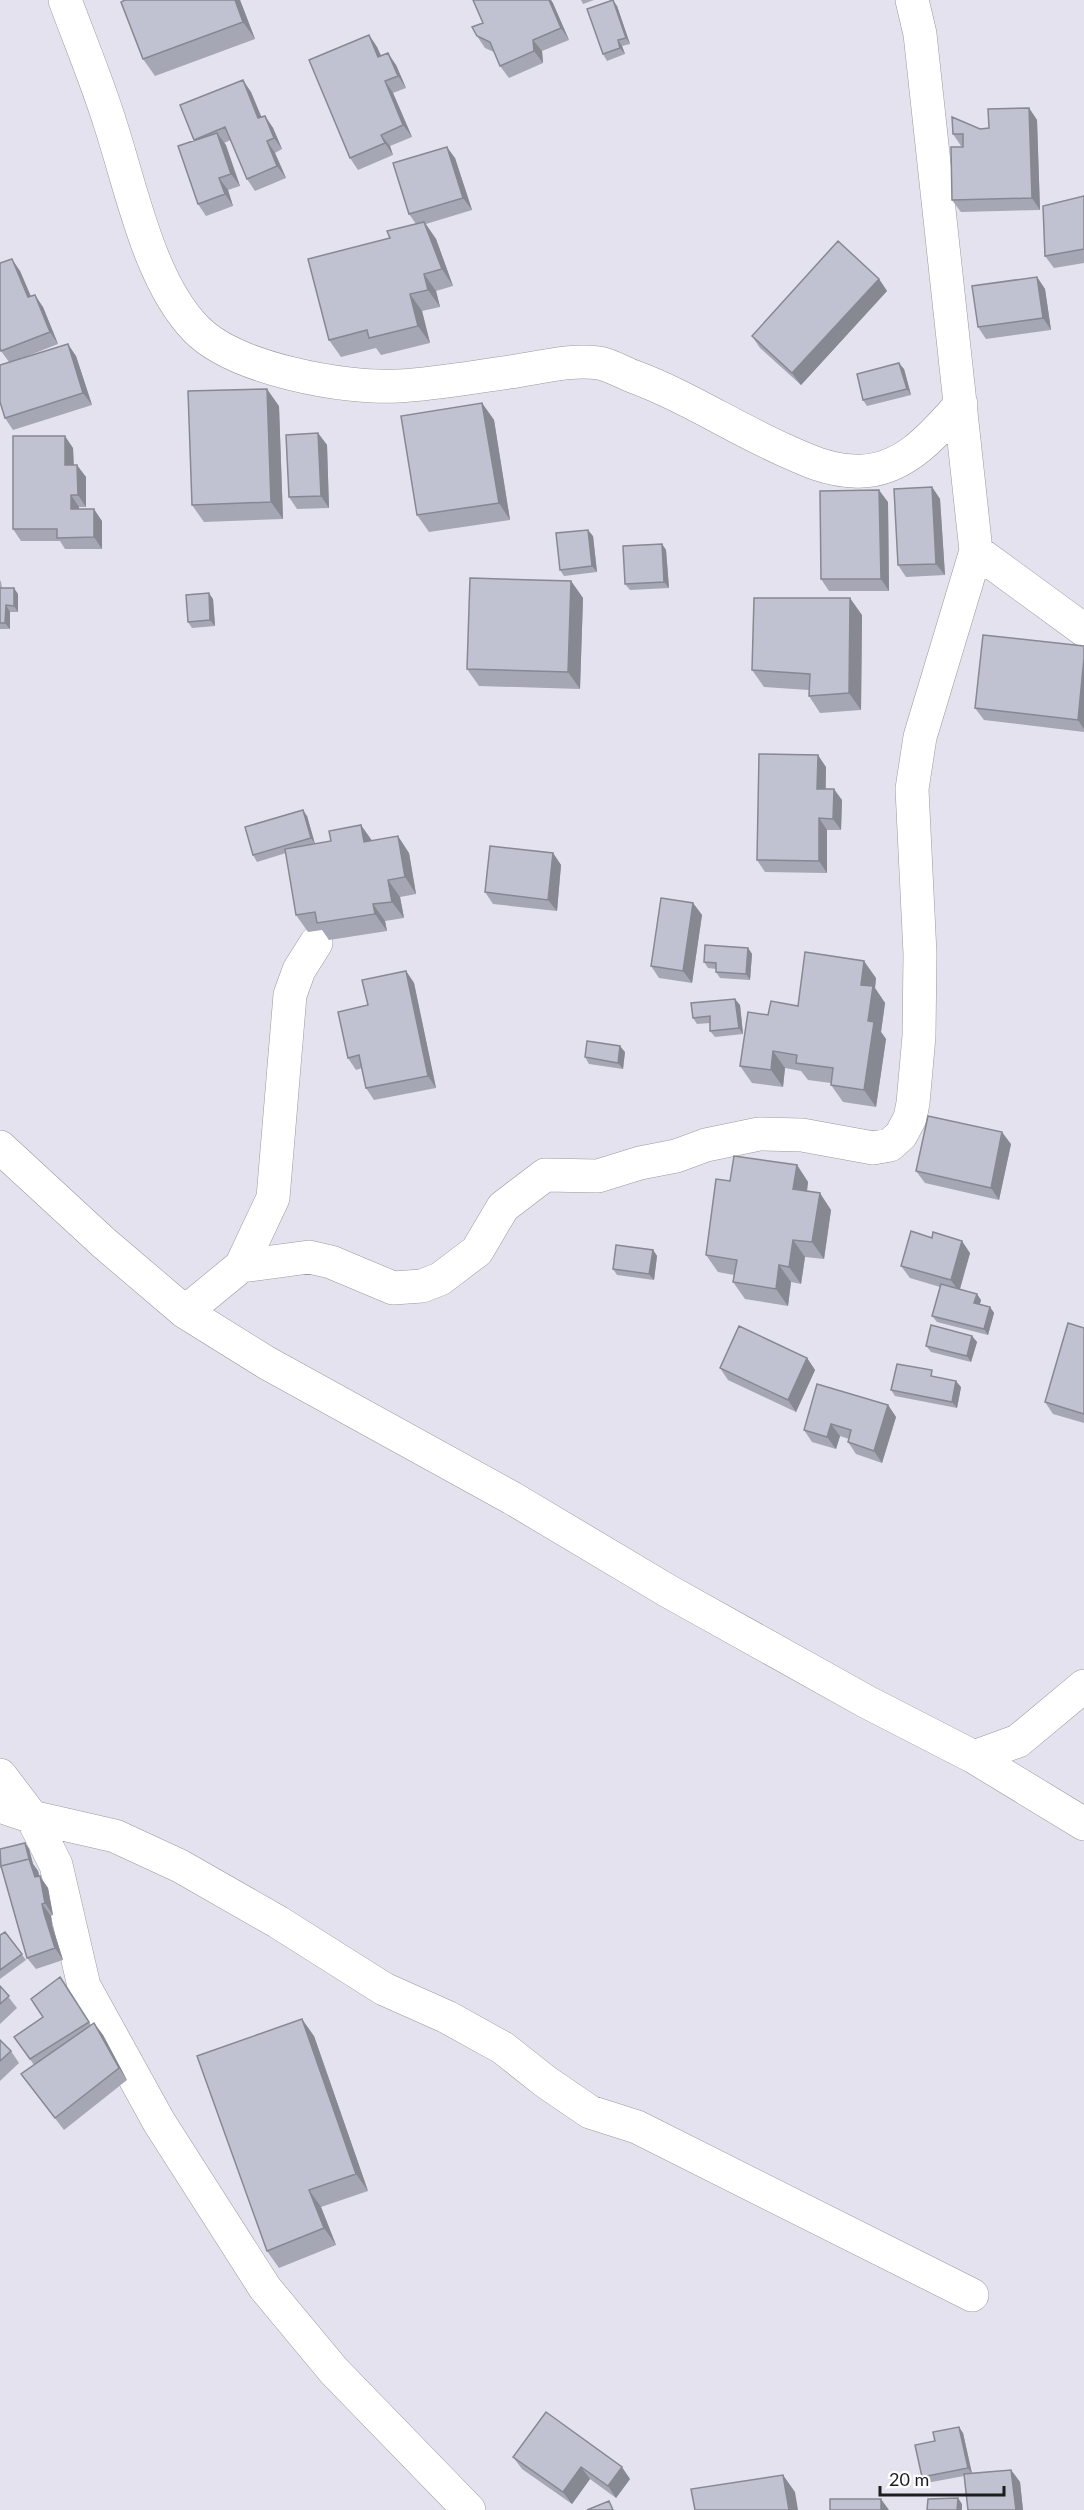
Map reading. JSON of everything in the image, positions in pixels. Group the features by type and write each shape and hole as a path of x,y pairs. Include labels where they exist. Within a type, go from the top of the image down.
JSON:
{"street":[{"path":"65,0 109,118 158,272 170,296 197,331 230,352 272,369 299,376 338,382 397,386 562,364 600,363 653,384 823,468 857,472 886,467 916,451 934,435 961,404"},
{"path":"241,1266 309,1257 331,1262 393,1288 422,1286 440,1279 477,1251 503,1207 545,1175 598,1176 640,1163 676,1156 706,1145 759,1134 802,1135 873,1148 890,1146 901,1135 910,1118 913,1103 919,1036 920,954 912,789 920,737 976,552 920,34 912,0"},
{"path":"976,552 1084,630"},
{"path":"185,1312 241,1266 273,1198 290,995 299,970 316,943"},
{"path":"0,1147 104,1243 185,1312 267,1363 512,1498 668,1591 867,1702 974,1757 1084,1824"},
{"path":"974,1757 1018,1741 1084,1686"},
{"path":"0,1775 32,1817 56,1865 84,1986 159,2122 265,2288 334,2371 469,2510"},
{"path":"0,1806 32,1817 115,1836 180,1866 278,1922 384,1989 447,2017 502,2048 590,2112 637,2127 972,2295"}],"building":[{"path":"125,0 235,0 243,22 143,59 121,2"},
{"path":"473,0 549,0 561,28 533,40 534,51 500,66 490,42 477,36 472,27 483,23"},
{"path":"613,0 626,38 618,40 620,48 603,54 587,9"},
{"path":"369,35 378,57 388,53 398,76 385,81 403,125 381,135 385,143 350,158 309,60"},
{"path":"243,80 258,118 265,116 274,138 267,141 277,166 247,179 225,127 194,140 180,105"},
{"path":"1029,108 1032,198 952,200 951,147 963,147 963,134 953,134 952,117 980,129 989,128 988,109"},
{"path":"217,133 231,174 219,178 225,194 198,204 178,146"},
{"path":"447,147 463,198 409,214 393,163"},
{"path":"1084,196 1084,249 1045,256 1043,206"},
{"path":"424,222 442,269 424,274 428,290 410,294 418,326 369,338 367,330 329,340 308,259 390,238 387,231"},
{"path":"838,241 879,279 792,373 752,336"},
{"path":"12,259 28,297 35,295 50,332 1,351 0,263"},
{"path":"1037,277 1043,318 978,327 972,286"},
{"path":"68,344 83,393 5,418 0,402 0,365"},
{"path":"899,363 907,389 863,400 857,374"},
{"path":"267,389 271,502 192,505 188,391"},
{"path":"482,403 499,503 417,515 401,416"},
{"path":"318,433 321,496 289,497 286,435"},
{"path":"13,436 65,436 65,465 77,465 78,495 71,495 71,509 94,509 94,537 57,538 57,529 13,529"},
{"path":"932,487 936,564 898,565 894,489"},
{"path":"879,490 881,579 821,579 820,491"},
{"path":"588,530 592,566 560,570 556,533"},
{"path":"662,544 664,582 625,584 623,546"},
{"path":"470,578 571,581 568,672 467,669"},
{"path":"0,588 14,588 14,606 6,605 5,623 0,623"},
{"path":"209,593 210,620 188,622 186,595"},
{"path":"754,598 850,598 849,693 809,696 810,674 752,670"},
{"path":"983,635 1084,646 1078,720 975,708"},
{"path":"759,754 818,755 817,789 834,789 833,819 819,818 819,861 757,860"},
{"path":"303,810 311,838 253,855 245,827"},
{"path":"361,825 364,842 398,836 405,877 388,880 392,902 373,904 375,914 317,923 315,912 296,915 285,849 331,841 329,831"},
{"path":"490,846 553,853 548,900 485,892"},
{"path":"661,898 693,903 683,971 651,966"},
{"path":"705,945 748,948 746,974 716,972 716,963 704,962"},
{"path":"805,952 864,961 861,985 873,986 868,1021 874,1022 864,1090 831,1085 833,1068 796,1063 797,1055 773,1051 771,1070 740,1066 748,1012 768,1015 771,1001 798,1006"},
{"path":"406,971 428,1076 366,1088 359,1055 348,1058 338,1012 368,1005 362,980"},
{"path":"735,999 739,1028 710,1031 710,1016 693,1018 691,1003"},
{"path":"587,1041 620,1046 618,1063 585,1057"},
{"path":"928,1116 1002,1132 991,1188 916,1171"},
{"path":"734,1156 797,1165 793,1189 820,1193 812,1242 793,1240 789,1267 779,1265 776,1289 733,1282 737,1260 706,1255 716,1179 730,1181"},
{"path":"911,1231 932,1238 933,1232 962,1241 951,1280 901,1266"},
{"path":"616,1245 653,1250 649,1274 613,1269"},
{"path":"941,1284 977,1294 974,1303 990,1307 984,1329 932,1316"},
{"path":"1068,1323 1084,1328 1084,1414 1045,1402"},
{"path":"931,1325 972,1336 967,1356 926,1346"},
{"path":"739,1326 807,1358 788,1400 720,1368"},
{"path":"897,1364 932,1370 931,1376 956,1381 952,1402 891,1390"},
{"path":"817,1384 888,1405 874,1451 848,1442 851,1430 831,1424 827,1437 804,1430"},
{"path":"25,1843 29,1859 1,1866 1,1868 0,1849"},
{"path":"29,1859 35,1877 40,1876 45,1903 42,1904 55,1948 27,1958 1,1866"},
{"path":"5,1932 22,1954 0,1970 0,1935"},
{"path":"60,1977 89,2022 30,2059 14,2037 43,2017 31,1999"},
{"path":"0,1986 9,1996 0,2004"},
{"path":"302,2019 356,2174 309,2190 324,2228 267,2251 197,2056"},
{"path":"94,2023 119,2068 55,2118 21,2074"},
{"path":"0,2040 11,2051 0,2061"},
{"path":"546,2412 622,2467 608,2486 581,2467 563,2492 513,2457"},
{"path":"959,2427 968,2468 922,2477 915,2445 935,2441 933,2432"},
{"path":"1011,2470 1016,2510 968,2510 964,2474"},
{"path":"783,2475 789,2510 695,2510 691,2489"},
{"path":"958,2498 957,2510 927,2510 928,2499"},
{"path":"830,2499 881,2499 881,2510 830,2510"},
{"path":"609,2501 613,2510 587,2510"}]}
